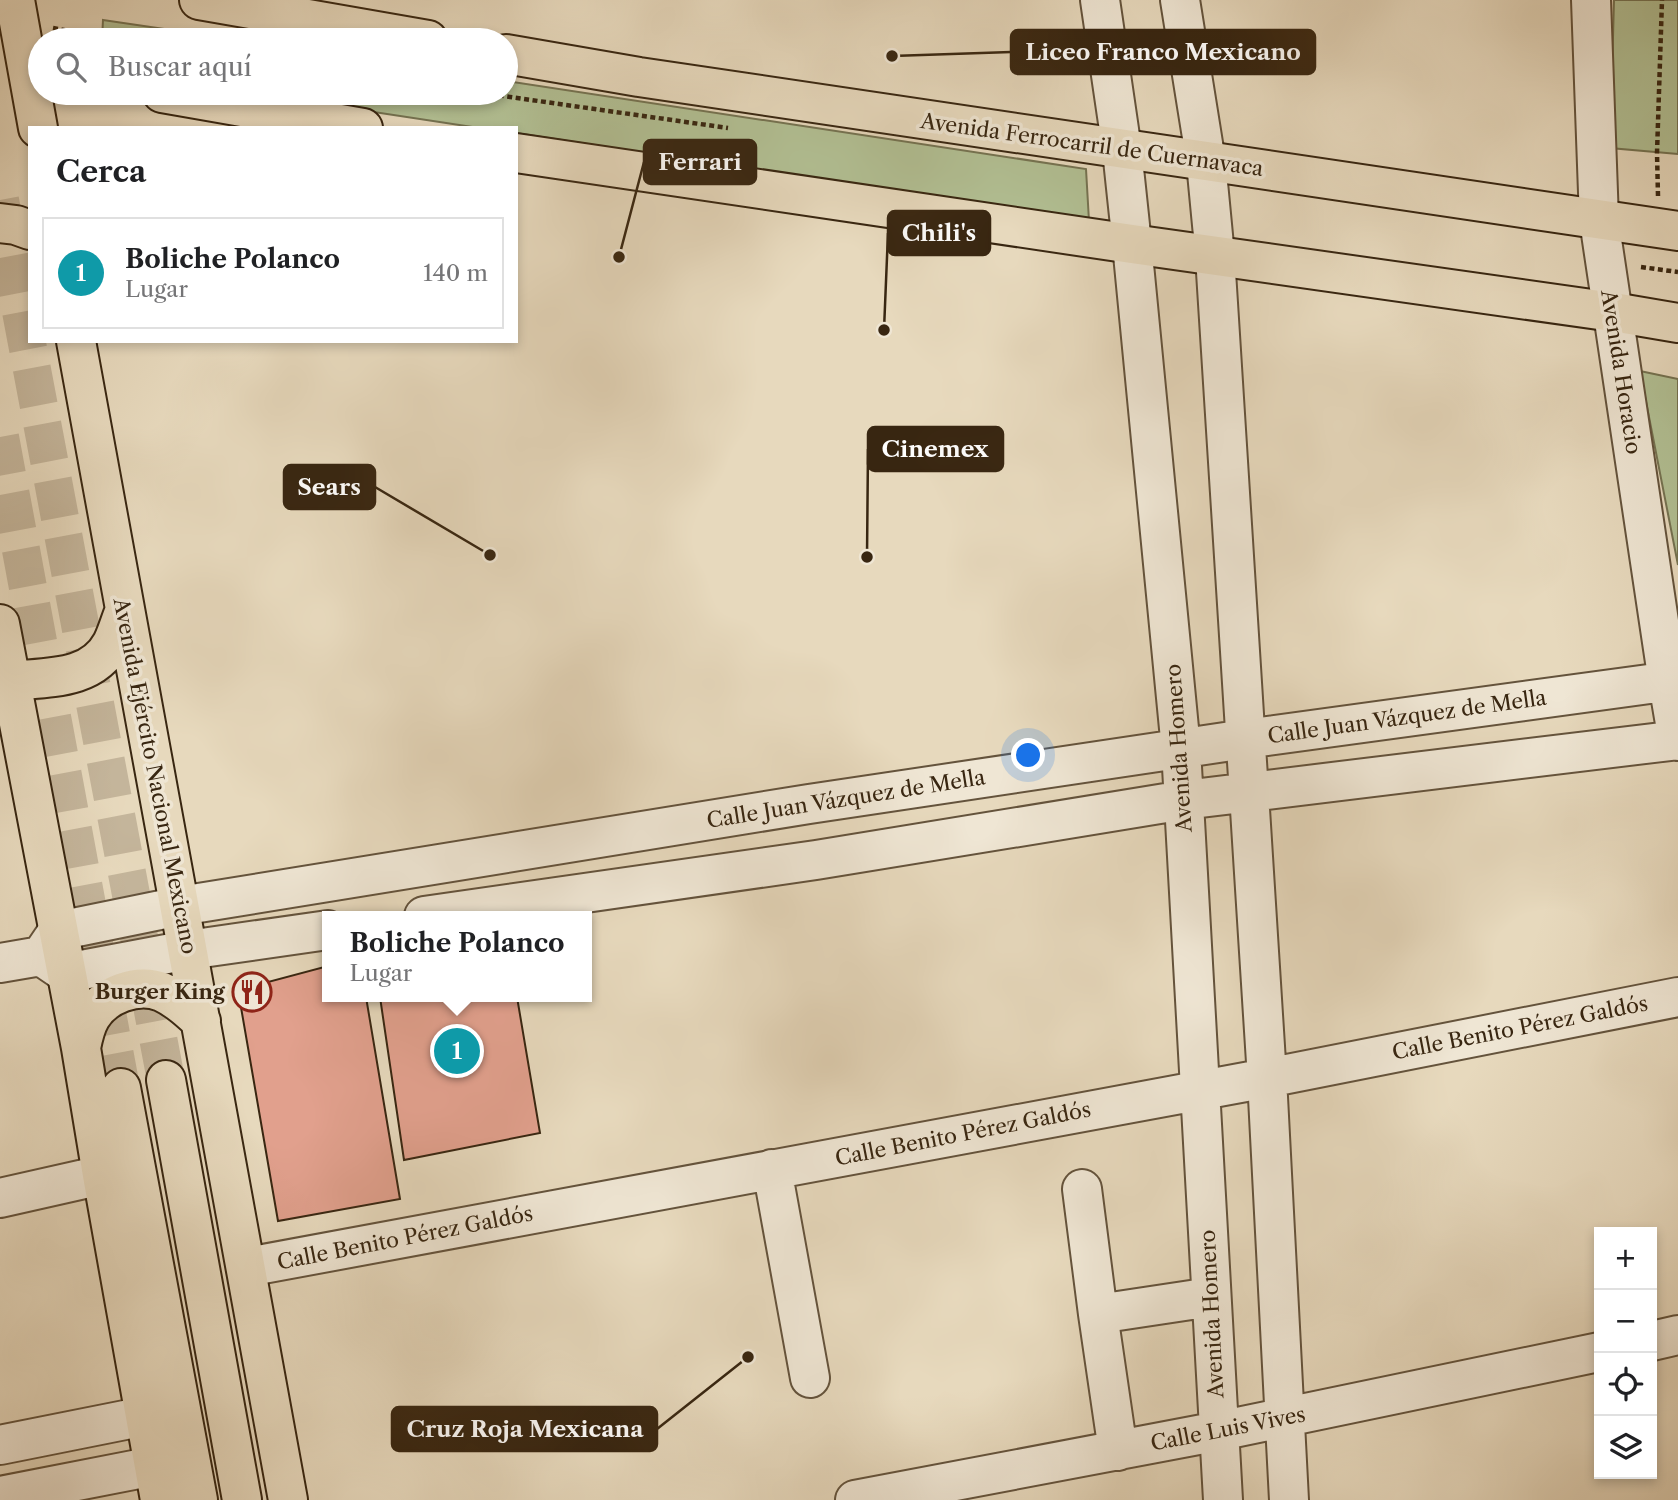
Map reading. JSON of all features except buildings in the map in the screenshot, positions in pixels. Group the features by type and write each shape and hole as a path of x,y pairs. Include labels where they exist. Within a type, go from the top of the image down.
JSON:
{"main road":[{"path":"15,0 28,88"},
{"path":"199,0 359,28"},
{"name":"Avenida Ferrocarril de Cuernavaca","path":"518,56 639,77 1668,230"},
{"path":"32,105 38,126"},
{"path":"231,105 352,126"},
{"path":"518,153 1678,323"},
{"path":"0,223 28,229"},
{"name":"Avenida Ejército Nacional Mexicano","path":"76,343 288,1500"},
{"path":"5,681 69,675 85,670 101,659 124,612"},
{"path":"0,624 5,681 55,953 81,1048 157,1483"},
{"path":"81,1048 86,1028 96,1009 122,992 153,989 178,1001 201,1021"},
{"path":"166,1080 242,1500"},
{"path":"121,1088 198,1500"}],"street":[{"name":"Avenida Homero","path":"1100,0 1122,150 1181,749 1223,1500"},
{"path":"1180,0 1206,162 1215,256 1267,1078 1289,1500"},
{"name":"Avenida Horacio","path":"1591,0 1598,220 1673,681 1678,740"},
{"name":"Calle Juan Vázquez de Mella","path":"55,953 180,906 809,804 1245,739 1673,681"},
{"path":"459,911 816,860 1184,800 1678,740"},
{"path":"809,804 816,860"},
{"path":"0,963 55,953 187,950 322,931"},
{"name":"Calle Benito Pérez Galdós","path":"247,1268 1267,1078 1678,997"},
{"path":"772,1169 810,1378"},
{"path":"0,1198 102,1175"},
{"path":"1082,1189 1118,1451"},
{"path":"1098,1314 1211,1297"},
{"path":"1657,1340 1678,1335"},
{"name":"Calle Luis Vives","path":"855,1500 1286,1418 1594,1353"},
{"path":"0,1445 145,1416"},
{"path":"0,1496 157,1483"}],"path":[{"path":"1661,0 1657,153 1668,230"},
{"path":"1630,266 1678,272"}],"green space":[{"path":"1614,0 1678,0 1678,154 1610,148"},
{"path":"103,20 157,28 103,28"},
{"path":"518,83 1086,169 1089,221 518,133 518,126 466,126 328,105 518,105"},
{"path":"1640,371 1678,379 1678,565"}],"tunnel":[{"path":"0,200 166,1080"},
{"path":"0,437 121,1088"}],"place":[{"name":"Liceo Franco Mexicano","path":"892,56"},
{"name":"Ferrari","path":"619,257"},
{"name":"Chili's","path":"884,330"},
{"name":"Sears","path":"490,555"},
{"name":"Cinemex","path":"867,557"},
{"name":"Burger King","path":"252,992"},
{"name":"Boliche Polanco","path":"457,1051"},
{"name":"Cruz Roja Mexicana","path":"748,1357"}]}
